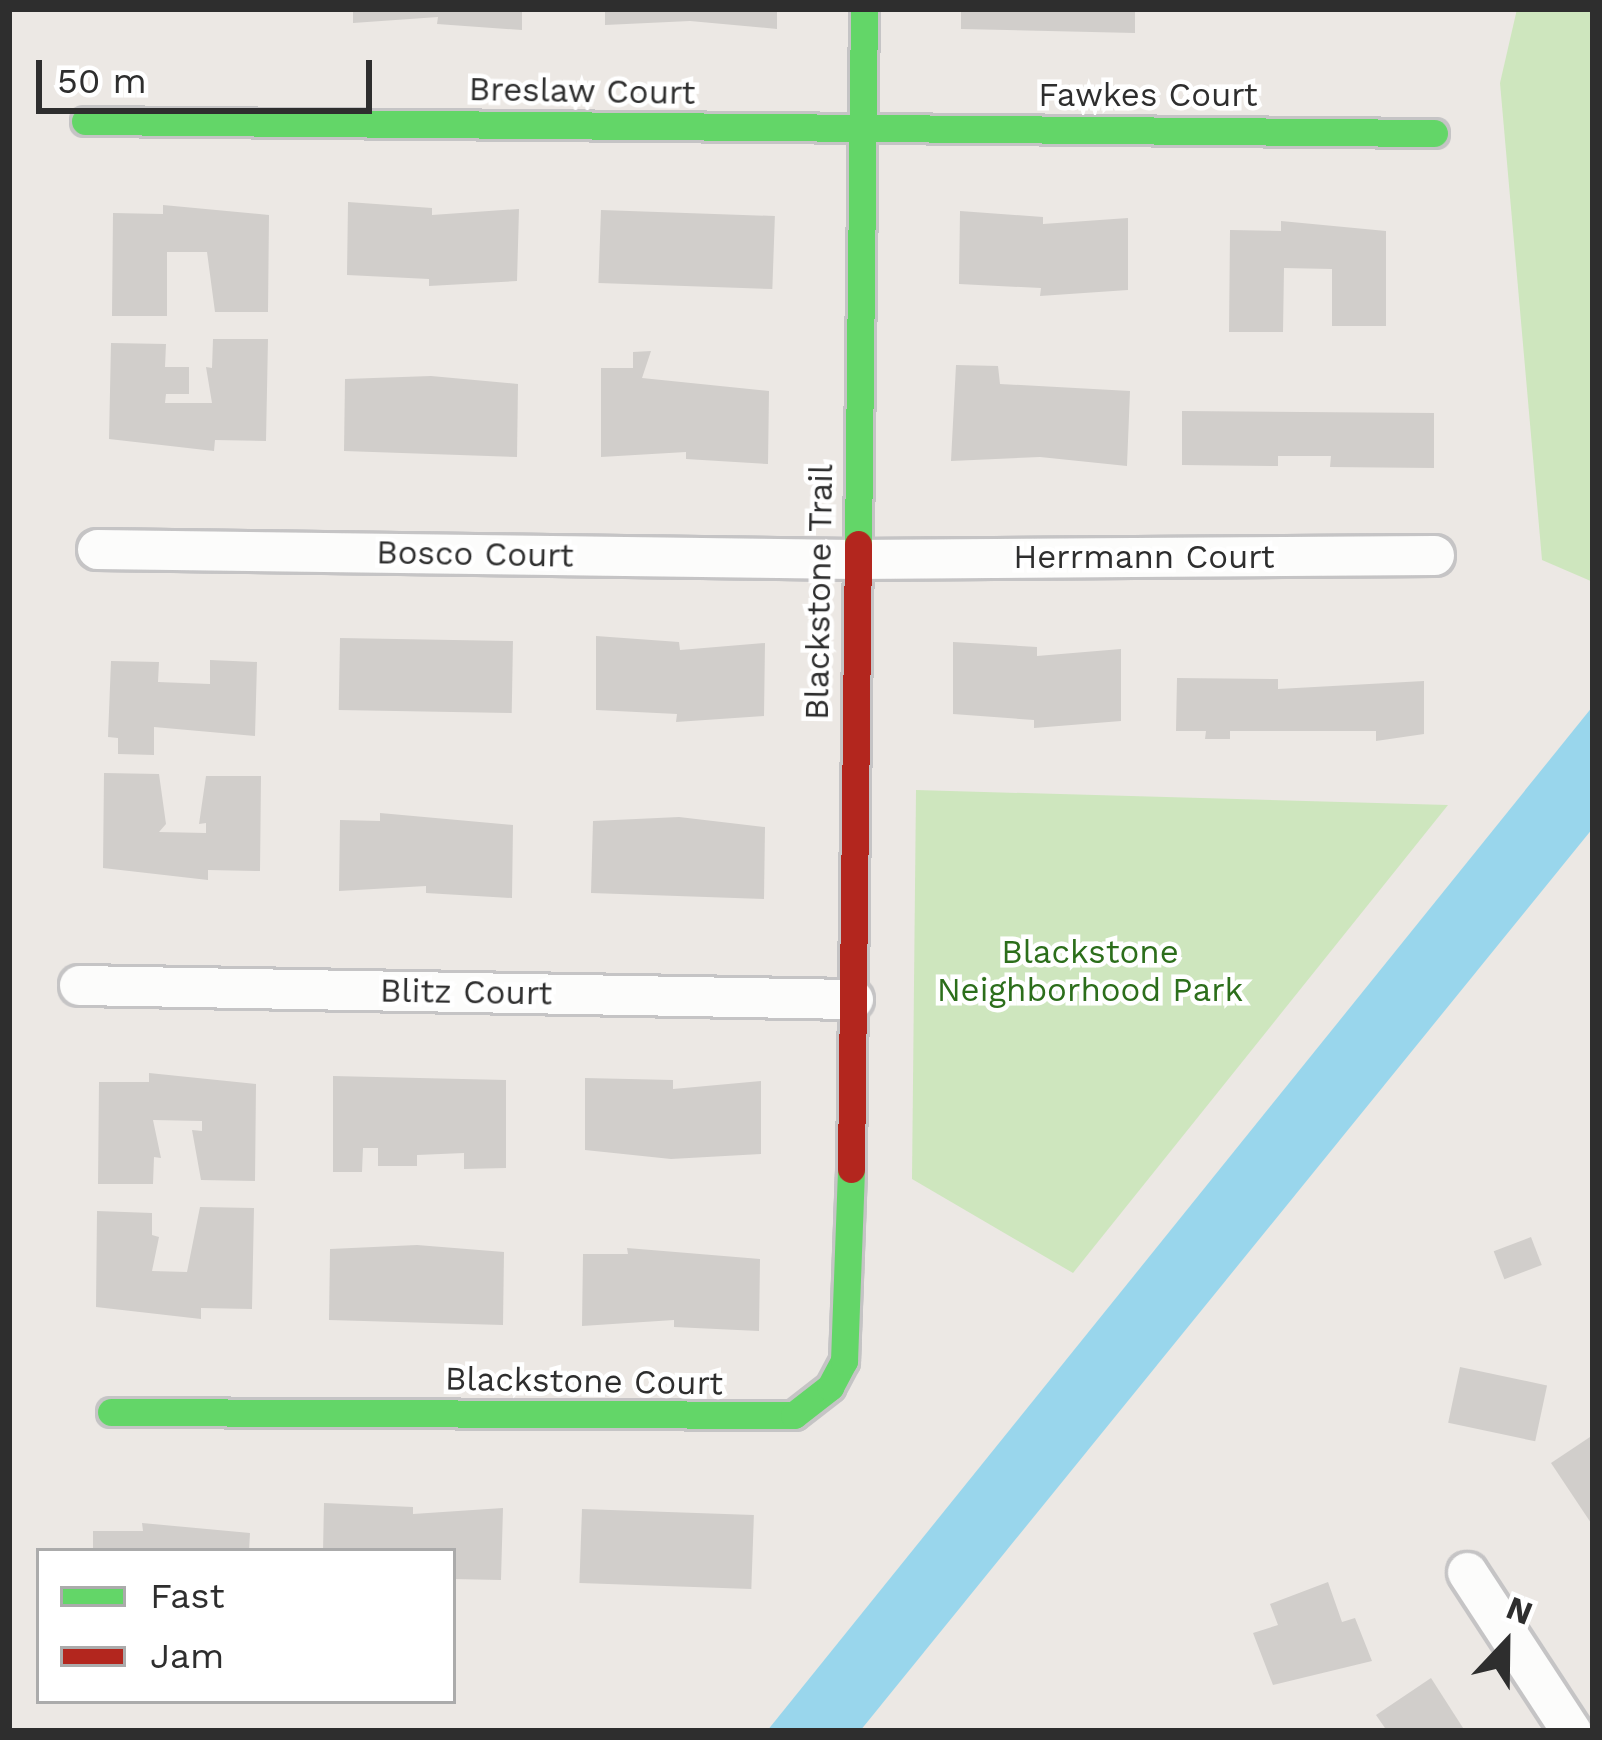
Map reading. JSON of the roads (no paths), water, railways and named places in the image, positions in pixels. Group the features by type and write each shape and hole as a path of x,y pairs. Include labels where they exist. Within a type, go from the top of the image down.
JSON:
{"street":[{"name":"Blackstone Trail","path":"851,1175 854,559 864,9"},
{"name":"Breslaw Court","path":"85,121 862,130"},
{"name":"Fawkes Court","path":"862,130 1434,133"},
{"name":"Bosco Court","path":"97,549 854,559"},
{"name":"Herrmann Court","path":"854,559 1434,554"},
{"name":"Blitz Court","path":"80,985 853,999"},
{"name":"Blackstone Court","path":"112,1412 794,1415 830,1387 844,1361 851,1175"},
{"path":"1467,1571 1571,1731"}],"water":[{"path":"1593,706 1593,828 860,1731 767,1731"}],"park label":[{"name":"Blackstone Neighborhood Park","path":"1090,971"}]}
